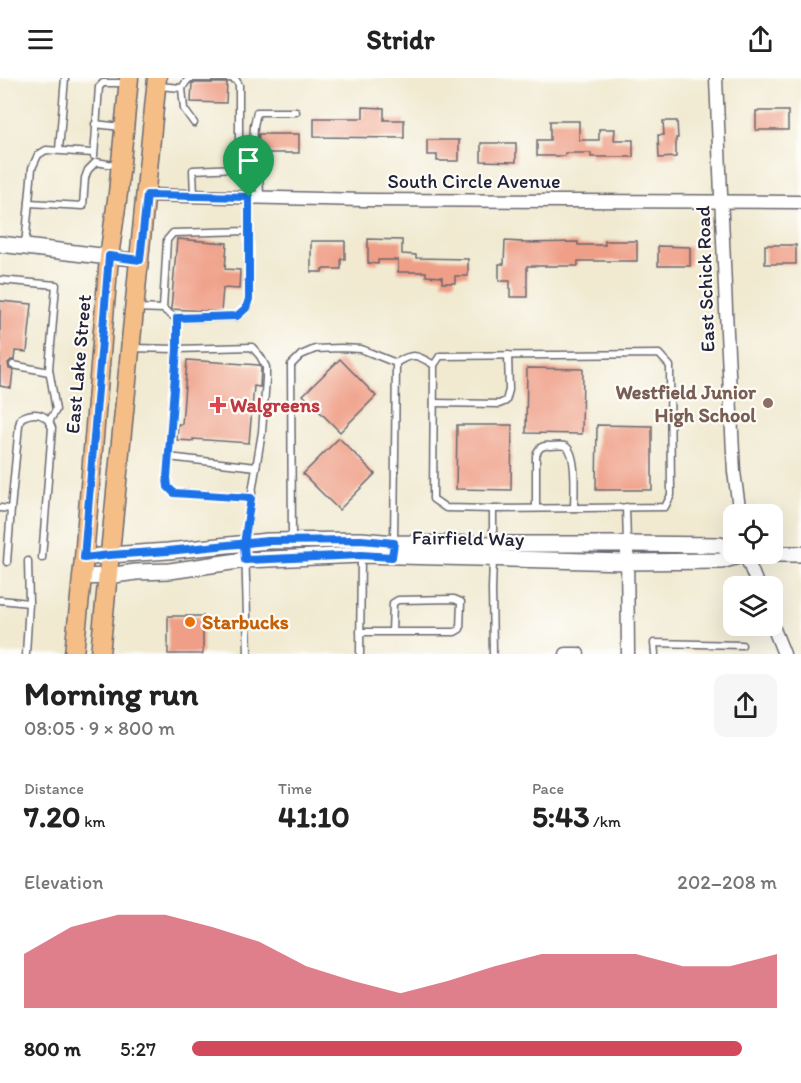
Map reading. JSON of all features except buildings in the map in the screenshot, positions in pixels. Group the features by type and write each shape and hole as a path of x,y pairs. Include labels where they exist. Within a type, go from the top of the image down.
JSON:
{"main road":[{"name":"East Lake Street","path":"74,654 109,256 129,80"},
{"path":"100,654 157,82"}],"street":[{"name":"East Schick Road","path":"716,78 734,472 739,504"},
{"name":"South Circle Avenue","path":"147,195 376,200 801,202"},
{"path":"0,244 140,260"},
{"name":"Fairfield Way","path":"84,558 268,541 292,541 361,548 493,552 626,562 723,560"},
{"path":"627,544 628,654"},
{"name":"Fairfield Way","path":"493,552 627,544 723,546"},
{"name":"Fairfield Way","path":"82,577 170,571 245,560 292,559 361,548"},
{"name":"Fairfield Way","path":"783,554 801,554"},
{"path":"777,636 784,654"},
{"path":"566,654 578,654"}],"lane":[{"path":"59,150 65,78"},
{"path":"194,123 184,109 182,88 186,82 190,78 236,80 239,84 239,166 229,169 193,170 194,196"},
{"path":"96,162 93,153 101,80 129,80"},
{"path":"157,82 182,88"},
{"path":"135,308 163,309 177,318 237,316 246,308 249,299 249,231 259,169 253,146 256,112 296,112"},
{"path":"95,124 124,128"},
{"path":"25,247 32,168 38,155 46,150 93,153"},
{"path":"29,203 83,206 85,178 88,170 96,162"},
{"path":"96,162 120,166"},
{"path":"163,309 166,240 173,233 249,231"},
{"path":"0,280 56,285 49,372 56,410 50,420"},
{"path":"177,318 168,487 174,493 251,498"},
{"path":"131,348 252,347 266,367 262,432 244,544 248,654"},
{"path":"292,559 291,365 301,355 315,349 340,348 361,349 396,363"},
{"path":"659,354 670,366 672,495 664,507 446,508 433,499 434,365 440,356 659,354"},
{"path":"434,403 499,404 506,401 509,390 508,355"},
{"path":"396,363 408,356 419,356 434,365"},
{"path":"393,550 396,363"},
{"path":"14,365 49,372"},
{"path":"7,562 19,425 21,418 27,414 43,415 50,420 52,428 42,558"},
{"path":"536,508 538,450 543,446 564,446 568,449 574,465 574,508"},
{"path":"168,457 256,467"},
{"path":"626,507 627,544"},
{"path":"0,508 11,509"},
{"path":"493,509 493,654"},
{"path":"360,654 361,548"},
{"path":"26,654 29,603 28,561"},
{"path":"360,632 393,632 455,632 460,628 461,602 454,599 398,600 393,603 393,632"},
{"path":"0,600 29,603"},
{"path":"655,654 654,643 742,645"}],"place":[{"name":"Westfield Junior High School","path":"768,403"},
{"name":"Walgreens","path":"218,405"},
{"name":"Starbucks","path":"190,622"}],"route":[{"path":"249,197 147,195 140,260 109,256 84,558 244,544 268,541 361,540 394,543 392,557 361,555 245,560 244,544 251,498 174,493 168,487 177,318 237,316 246,308 249,299 249,197"}]}
